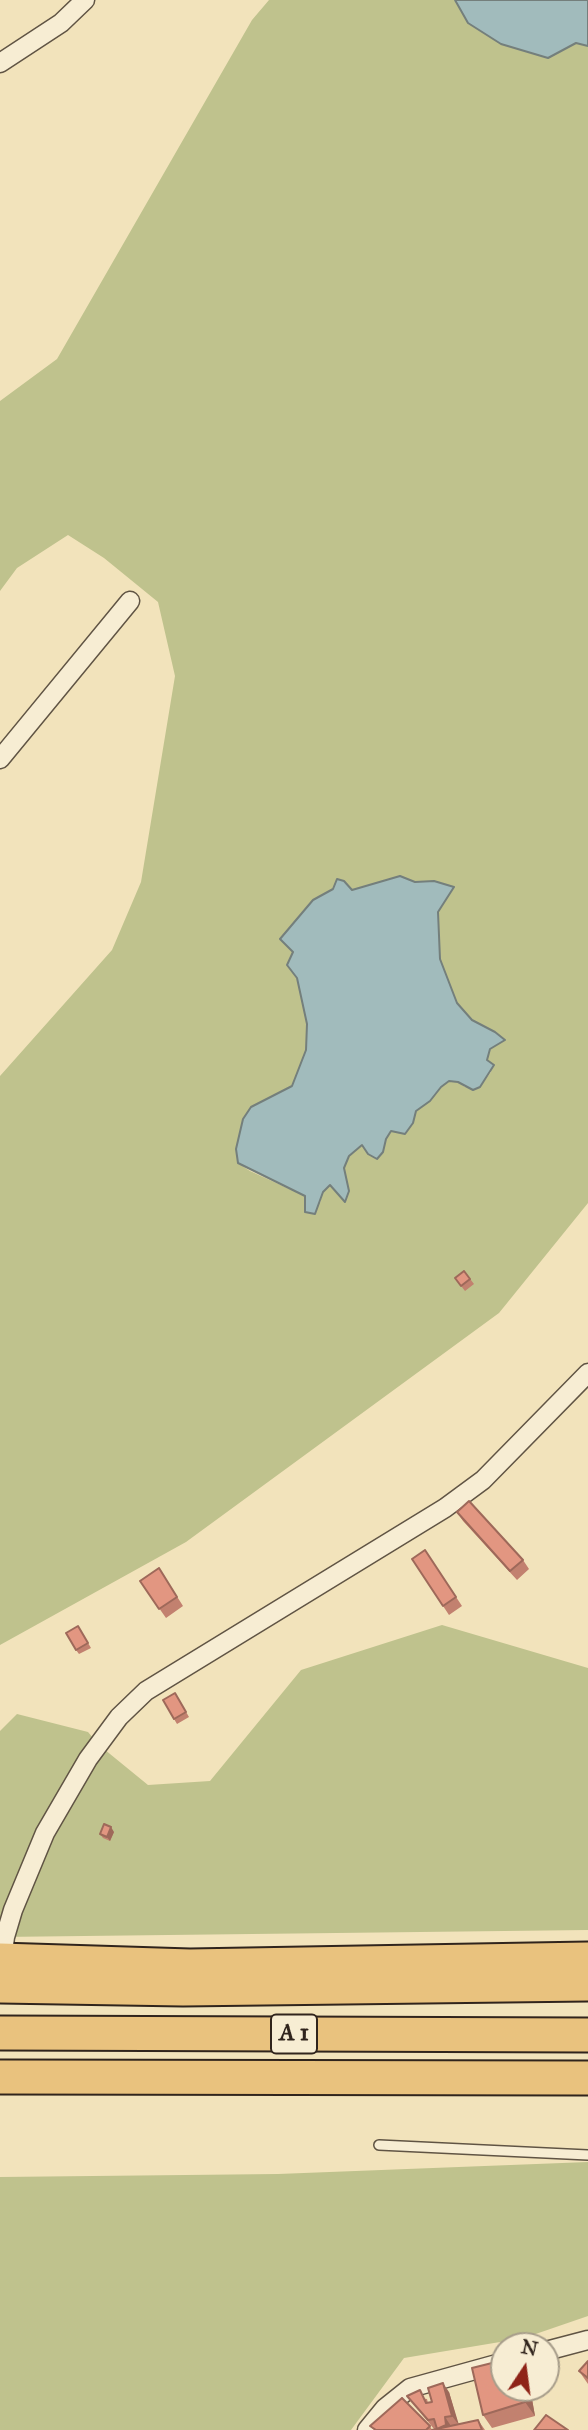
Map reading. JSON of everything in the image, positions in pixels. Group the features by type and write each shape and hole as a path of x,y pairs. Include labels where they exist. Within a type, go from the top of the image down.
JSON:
{"highway":[{"path":"1,1969 588,1959"},
{"path":"1,1969 183,1989 588,1984"},
{"name":"A 1","path":"0,2033 588,2035"},
{"name":"A 1","path":"0,2077 588,2078"}],"street":[{"path":"0,63 61,23 85,0"},
{"path":"0,760 130,601"},
{"path":"1,1969 5,1937 13,1910 46,1833 88,1759 119,1717 146,1691 445,1508 483,1480 588,1373"},
{"path":"560,2347 588,2340"},
{"path":"367,2430 385,2408 410,2388 490,2366"}],"lane":[{"path":"379,2145 588,2155"}],"green space":[{"path":"269,0 455,0 468,23 548,57 576,43 588,46 588,1203 499,1313 186,1542 0,1645 0,1076 112,950 141,882 175,676 158,602 104,558 68,535 17,568 0,591 0,401 57,359 252,20","holes":["400,876 415,882 434,881 454,887 438,911 440,959 457,1003 472,1020 495,1032 487,1061 491,1072 480,1087 465,1087 458,1082 449,1081 416,1111 413,1123 391,1130 383,1152 362,1145 349,1155 344,1168 349,1191 337,1193 330,1185 323,1192 320,1203 238,1163 236,1149 243,1119 251,1107 292,1086 306,1050 307,1024 297,978 287,965 293,952 281,939 313,900 333,889 351,890"]},
{"path":"442,1625 588,1668 588,1930 0,1937 0,1731 17,1714 88,1732 99,1745 148,1785 210,1781 301,1670"},
{"path":"588,2162 588,2316 541,2332 490,2332 490,2344 404,2358 351,2430 0,2430 0,2177 278,2174"}],"water":[{"path":"455,0 588,0 588,46 576,43 548,58 501,44 468,23"},
{"path":"400,876 415,882 434,881 454,887 438,912 440,959 457,1003 472,1020 505,1040 490,1049 487,1060 494,1065 480,1087 473,1090 458,1082 449,1081 416,1111 413,1123 405,1134 391,1131 383,1152 377,1159 368,1154 362,1145 349,1156 344,1168 349,1191 345,1202 330,1185 323,1192 315,1214 305,1212 305,1196 238,1163 236,1149 243,1119 251,1107 292,1086 306,1050 307,1024 297,978 287,965 293,952 280,939 313,900 333,889 337,879 344,881 352,890"}],"building":[{"path":"464,1271 470,1279 461,1286 455,1278"},
{"path":"469,1501 523,1560 510,1571 457,1512"},
{"path":"425,1550 456,1597 443,1606 412,1559"},
{"path":"159,1568 177,1597 159,1609 140,1581"},
{"path":"78,1626 88,1643 76,1650 66,1633"},
{"path":"175,1693 186,1712 174,1719 163,1700"},
{"path":"104,1824 111,1827 107,1837 100,1834"},
{"path":"588,2361 588,2378 579,2371"},
{"path":"490,2364 490,2402 525,2402 483,2415 472,2368"},
{"path":"443,2383 452,2416 445,2417 446,2425 437,2429 434,2419 428,2420 407,2396 420,2390 426,2403 432,2402 428,2388"},
{"path":"402,2398 430,2426 426,2430 376,2430 370,2426"},
{"path":"546,2415 568,2430 534,2430"},
{"path":"478,2420 482,2430 432,2430"}]}
